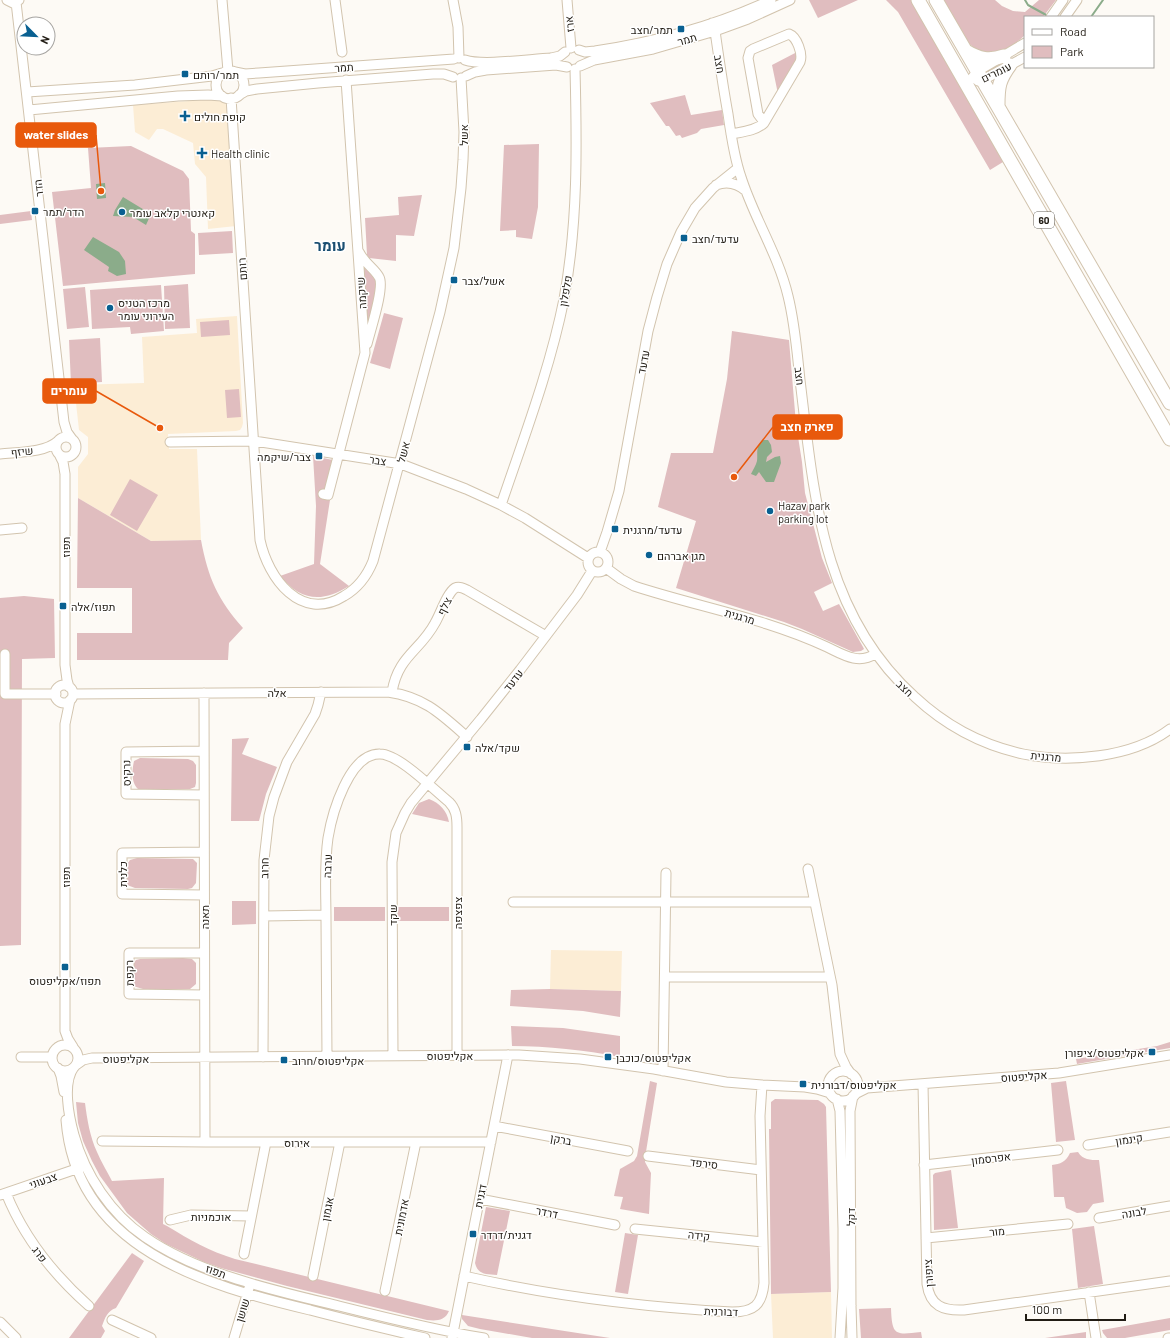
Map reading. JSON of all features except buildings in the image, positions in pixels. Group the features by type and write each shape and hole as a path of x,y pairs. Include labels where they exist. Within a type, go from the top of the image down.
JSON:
{"highway":[{"name":"60","path":"918,0 1170,439"},
{"name":"60","path":"936,0 1170,403"},
{"path":"966,51 976,57 986,59 997,58 1007,61 998,86 998,107"}],"street":[{"path":"6,0 11,3 18,1"},
{"path":"222,0 229,72"},
{"path":"335,0 342,52"},
{"path":"453,0 458,27 459,59"},
{"name":"ארז","path":"567,0 572,50"},
{"name":"תמר","path":"235,96 256,89 346,80 433,74 444,74 460,77 475,72 489,70 556,65 574,67 594,60 646,51 713,27 771,0"},
{"name":"תמר","path":"27,92 147,84 212,76 229,72 252,74 459,59 474,62 486,62 551,58 560,56 572,50 589,52 638,44 748,19 790,0"},
{"path":"1052,16 1063,0"},
{"path":"1066,16 1077,0"},
{"name":"הדר","path":"18,1 64,422 67,432 72,439"},
{"name":"חצב","path":"713,27 738,168 746,191 774,254 789,301 795,334 814,490 827,548 848,604 861,631 875,654 899,682 927,708"},
{"path":"731,134 762,126 801,59 801,54 794,37 789,34 754,49 748,54 758,114 764,122"},
{"name":"עומרים","path":"1007,61 1024,44"},
{"path":"572,50 583,57 583,61 574,67 563,60 572,50"},
{"name":"עומרים","path":"967,84 980,75 1007,61 1024,57"},
{"path":"459,59 469,64 470,68 460,77 450,72 449,68 450,64 459,59"},
{"name":"פלפלון","path":"501,505 547,366 559,322 567,279 573,226 576,177 574,67"},
{"path":"222,96 218,92 216,84 217,79 229,72"},
{"path":"29,110 178,96 208,95 222,96 226,98 235,96 242,90 243,82 241,77 229,72"},
{"name":"אשל","path":"253,441 259,532 264,556 270,570 283,587 298,599 314,604 322,604 338,600 354,589 366,576 375,554 440,312 454,248 463,160 463,119 460,77"},
{"name":"שיקמה","path":"323,494 328,495 365,353 346,80"},
{"name":"רותם","path":"235,96 253,441"},
{"name":"עדעד","path":"600,552 619,491 648,332 662,280 674,248 690,217 701,201 716,185 738,168"},
{"path":"716,185 731,183 738,185 746,191"},
{"path":"358,248 364,260 379,277 382,285 365,353"},
{"name":"הדר","path":"58,441 62,433 64,422"},
{"path":"64,437 72,439 76,446 76,452 73,456 66,458 59,455 56,447 58,441 64,437"},
{"name":"שיזף","path":"0,454 44,449 58,441"},
{"name":"צבר","path":"170,442 253,441 399,464 466,489 501,505 534,523 588,558"},
{"name":"שיזף","path":"44,449 59,455"},
{"name":"תפוז","path":"59,455 64,465 65,477 65,665 71,694 65,724 65,1031 74,1048"},
{"name":"תפוז","path":"65,477 73,456"},
{"path":"0,530 22,528"},
{"path":"600,552 604,553 608,564 606,568 599,572 592,571 587,564 588,558 592,553 600,552"},
{"name":"מרגנית","path":"606,568 634,586 778,627 852,658 863,659 875,654"},
{"name":"עדעד","path":"427,784 546,636 577,595 592,571"},
{"name":"צלף","path":"392,692 396,677 402,664 431,630 450,595 456,588 460,587 467,590 546,636"},
{"path":"5,654 5,694 58,694"},
{"name":"תפוז","path":"65,665 58,694 65,724"},
{"path":"63,685 71,694 64,703 58,694 63,685"},
{"name":"חרוב","path":"264,1057 264,860 269,816 280,779 296,746 315,714 321,692"},
{"name":"אלה","path":"71,694 392,692 406,695 423,702 440,713 467,736"},
{"name":"תאנה","path":"204,693 205,1142"},
{"name":"מרגנית","path":"927,708 952,726 982,741 1013,752 1046,757 1083,758 1118,752 1152,741 1170,729"},
{"name":"נרקיס","path":"204,751 126,752 126,794 204,795"},
{"name":"ערבה","path":"327,1056 326,866 330,827 341,794 358,764 375,754 387,755 400,761 427,784"},
{"name":"צפצפה","path":"427,784 451,805 456,813 457,820 457,1055"},
{"name":"שקד","path":"393,1056 392,867 394,842 405,813 411,803 427,784"},
{"name":"כלנית","path":"204,852 122,853 122,894 204,896"},
{"path":"808,869 830,977 840,1050 843,1062 854,1077 858,1086 854,1095 845,1100 834,1096 828,1085 838,1064 840,1050"},
{"path":"663,1071 666,873"},
{"path":"513,902 815,902"},
{"path":"264,916 326,915"},
{"name":"רקפת","path":"204,953 129,953 130,994 204,995"},
{"path":"665,977 830,977"},
{"name":"תפוז","path":"58,1047 65,1031"},
{"path":"65,1045 74,1048 78,1055 78,1060 75,1066 67,1070 62,1070 54,1064 52,1057 53,1052 58,1047 65,1045"},
{"name":"אקליפטוס","path":"74,1048 84,1055 92,1058"},
{"name":"אקליפטוס","path":"75,1066 83,1060 92,1058 508,1055 573,1058 726,1082 762,1086 805,1087 817,1089 834,1096"},
{"name":"דגנית","path":"452,1335 508,1055"},
{"name":"אקליפטוס","path":"854,1095 868,1088 1059,1073 1170,1055"},
{"path":"20,1057 52,1057"},
{"name":"תפוז","path":"75,1066 70,1074 68,1083 69,1111 75,1138 86,1166 114,1210 145,1237 184,1259 251,1283 452,1335 484,1338"},
{"name":"תפוז","path":"58,1068 64,1087 68,1142 77,1169 91,1196 106,1217 127,1238 152,1255 180,1269 217,1284 396,1335 425,1338"},
{"path":"832,1076 843,1071 854,1077"},
{"name":"אקליפטוס","path":"805,1087 817,1085 832,1076"},
{"name":"אקליפטוס","path":"854,1077 877,1087"},
{"name":"ציפורן","path":"923,1084 928,1290 932,1300 936,1304 947,1310 964,1310 1170,1281"},
{"name":"דבורנית","path":"464,1276 547,1292 633,1303 707,1310 747,1311 757,1305 762,1295 764,1283 760,1116 762,1086"},
{"name":"דקל","path":"852,1338 850,1111 854,1095"},
{"name":"דקל","path":"834,1096 840,1111 843,1229 843,1288 840,1338"},
{"name":"ברקן","path":"494,1126 628,1151"},
{"name":"קינמון","path":"1088,1146 1170,1132"},
{"name":"אירוס","path":"102,1140 205,1142 491,1142"},
{"path":"244,1254 266,1142"},
{"name":"אגמון","path":"313,1276 340,1142"},
{"name":"אדמונית","path":"386,1291 416,1142"},
{"name":"אפרסמון","path":"924,1165 1058,1150"},
{"name":"סירפד","path":"648,1156 761,1170"},
{"name":"צבעוני","path":"3,1194 86,1166"},
{"name":"פרג","path":"3,1194 40,1254 62,1281 89,1306"},
{"name":"דרדר","path":"480,1199 615,1225"},
{"name":"לבונה","path":"1099,1218 1170,1206"},
{"name":"אוכמניות","path":"170,1220 191,1215 251,1216"},
{"name":"מור","path":"926,1238 1068,1224"},
{"name":"קידה","path":"635,1228 764,1242"},
{"name":"שושן","path":"234,1338 251,1283"},
{"path":"1089,1292 1096,1338"},
{"path":"112,1320 151,1338"},
{"path":"396,1335 400,1321"},
{"path":"0,1322 16,1338"}],"shaded area":[{"path":"217,99 223,101 227,106 236,226 208,229 206,177 195,164 193,143 163,129 157,129 149,140 135,132 133,105"},
{"path":"105,183 106,198 97,199 96,184"},
{"path":"123,197 151,214 146,225 133,217 113,216"},
{"path":"93,237 119,252 125,261 126,274 117,276 108,271 109,267 84,250"},
{"path":"237,316 242,427 240,430 236,431 168,434 169,449 197,449 201,540 151,541 78,498 78,467 88,454 88,437 79,430 74,385 144,383 142,337 197,333 196,319"},
{"path":"763,440 768,440 771,445 772,452 767,457 766,462 780,456 781,463 774,482 766,482 759,472 756,476 751,474 757,461 757,450"},
{"path":"551,950 622,951 621,991 550,989"},
{"path":"831,1292 832,1338 773,1338 771,1294"}],"green space":[{"path":"809,0 858,0 818,18"},
{"path":"886,0 912,0 1003,162 990,170 898,12"},
{"path":"944,0 995,0 1002,6 1013,11 1025,12 1039,0 1056,0 1044,16 1024,16 1024,36 1013,45 1000,51 986,52 979,50 968,42 960,31"},
{"path":"797,52 798,59 778,94 772,65"},
{"path":"685,95 691,115 722,110 724,125 701,129 697,133 682,138 680,135 676,136 669,126 666,126 650,103"},
{"path":"539,144 538,207 532,239 516,237 516,230 500,231 504,145"},
{"name":"קאנטרי קלאב עומר","path":"131,146 183,171 189,179 191,231 195,234 195,274 63,286 52,192 91,188 88,148"},
{"path":"422,195 414,236 396,235 396,261 369,258 367,255 365,218 399,215 398,197"},
{"path":"31,211 32,220 0,224 0,215"},
{"path":"232,231 233,253 199,255 198,233"},
{"path":"363,262 374,275 379,290 366,336"},
{"path":"188,284 190,328 165,329 164,286"},
{"path":"161,285 164,331 131,334 130,327 92,329 90,290"},
{"path":"85,287 89,327 67,329 63,289"},
{"path":"384,313 403,318 390,369 370,363"},
{"path":"229,320 230,335 201,337 200,322"},
{"path":"732,331 789,340 796,424 805,493 822,558 832,583 814,592 823,611 839,604 864,649 861,651 853,652 784,622 676,588 696,521 658,507 671,453 713,453 727,379"},
{"path":"100,338 102,382 71,384 69,340"},
{"path":"239,389 241,417 227,418 225,390"},
{"path":"313,456 333,460 324,499 330,500 320,564 349,586 330,595 321,597 304,595 288,584 280,576 314,564 316,506"},
{"path":"130,479 158,495 137,531 110,515"},
{"path":"78,498 151,541 201,540 207,566 215,588 234,618 243,628 229,643 228,660 77,660 77,633 132,633 132,588 77,588"},
{"path":"24,596 54,599 55,658 22,659 21,945 0,946 0,598"},
{"path":"249,738 242,754 277,767 266,794 259,821 231,821 232,739"},
{"path":"140,758 188,759 193,761 196,765 195,787 190,789 138,789 133,780 133,772 134,761"},
{"path":"429,799 442,808 447,814 449,822 412,814 419,803"},
{"path":"137,858 193,859 197,863 196,883 192,888 188,889 135,888 127,885 125,867 130,860"},
{"path":"232,901 256,901 256,924 232,925"},
{"path":"334,907 385,907 385,921 334,921"},
{"path":"398,907 449,907 449,921 398,921"},
{"path":"192,959 196,963 196,984 190,989 143,989 133,986 133,964 136,960"},
{"path":"550,989 621,991 620,1017 583,1011 510,1006 511,990"},
{"path":"511,1026 563,1028 620,1036 620,1057 566,1049 512,1046"},
{"path":"1170,1042 1170,1048 1077,1064 1076,1059 1157,1046"},
{"path":"650,1081 657,1083 645,1158 645,1162 651,1173 649,1214 620,1209 623,1197 614,1196 620,1169 634,1161 637,1156"},
{"path":"1066,1081 1075,1140 1056,1142 1051,1083"},
{"path":"775,1099 818,1100 826,1107 831,1292 771,1294 769,1129 771,1129 771,1102"},
{"path":"76,1102 85,1103 92,1140 112,1181 164,1178 163,1224 184,1236 208,1249 235,1259 449,1311 443,1319 427,1320 287,1286 221,1268 204,1262 166,1244 151,1234 127,1213 100,1176 83,1141 78,1123"},
{"path":"1078,1152 1084,1158 1099,1160 1104,1202 1093,1204 1087,1212 1077,1213 1066,1208 1064,1197 1054,1197 1052,1165 1058,1164 1067,1159 1070,1153"},
{"path":"951,1170 958,1228 934,1230 933,1175 935,1173"},
{"path":"486,1207 510,1211 497,1275 480,1272 475,1263"},
{"path":"1094,1226 1103,1284 1078,1288 1072,1229"},
{"path":"625,1233 638,1235 628,1294 615,1292"},
{"path":"132,1253 144,1261 116,1308 110,1311 105,1318 102,1326 105,1331 101,1338 69,1338"},
{"path":"891,1308 892,1324 897,1332 921,1332 922,1338 861,1338 859,1309"},
{"path":"462,1315 610,1338 532,1338 468,1326 462,1319"},
{"path":"1170,1318 1170,1330 1125,1338 1107,1338 1102,1330"},
{"path":"1086,1332 1086,1338 1045,1338"}],"waterway":[{"path":"1025,0 1028,5 1048,16"},
{"path":"1092,16 1103,0"}],"place":[{"name":"תמר/חצב","path":"681,29"},
{"name":"תמר/רותם","path":"185,74"},
{"name":"קופת חולים","path":"185,116"},
{"name":"Health clinic","path":"202,153"},
{"name":"water slides","path":"101,191"},
{"name":"הדר/תמר","path":"35,211"},
{"name":"קאנטרי קלאב עומר","path":"122,212"},
{"name":"עדעד/חצב","path":"684,238"},
{"name":"אשל/צבר","path":"454,280"},
{"name":"מרכז הטניס העירוני עומר","path":"110,308"},
{"name":"עומרים","path":"160,428"},
{"name":"צבר/שיקמה","path":"319,456"},
{"name":"פארק חצב","path":"734,477"},
{"name":"Hazav park parking lot","path":"770,511"},
{"name":"עדעד/מרגנית","path":"615,529"},
{"name":"מגן אברהם","path":"649,555"},
{"name":"תפוז/אלה","path":"63,606"},
{"name":"שקד/אלה","path":"467,747"},
{"name":"תפוז/אקליפטוס","path":"65,967"},
{"name":"אקליפטוס/ציפורן","path":"1152,1052"},
{"name":"אקליפטוס/כוכבן","path":"608,1057"},
{"name":"אקליפטוס/חרוב","path":"284,1060"},
{"name":"אקליפטוס/דבורנית","path":"803,1084"},
{"name":"דגנית/דרדר","path":"473,1234"}],"district":[{"name":"עומר","path":"330,245"}]}
